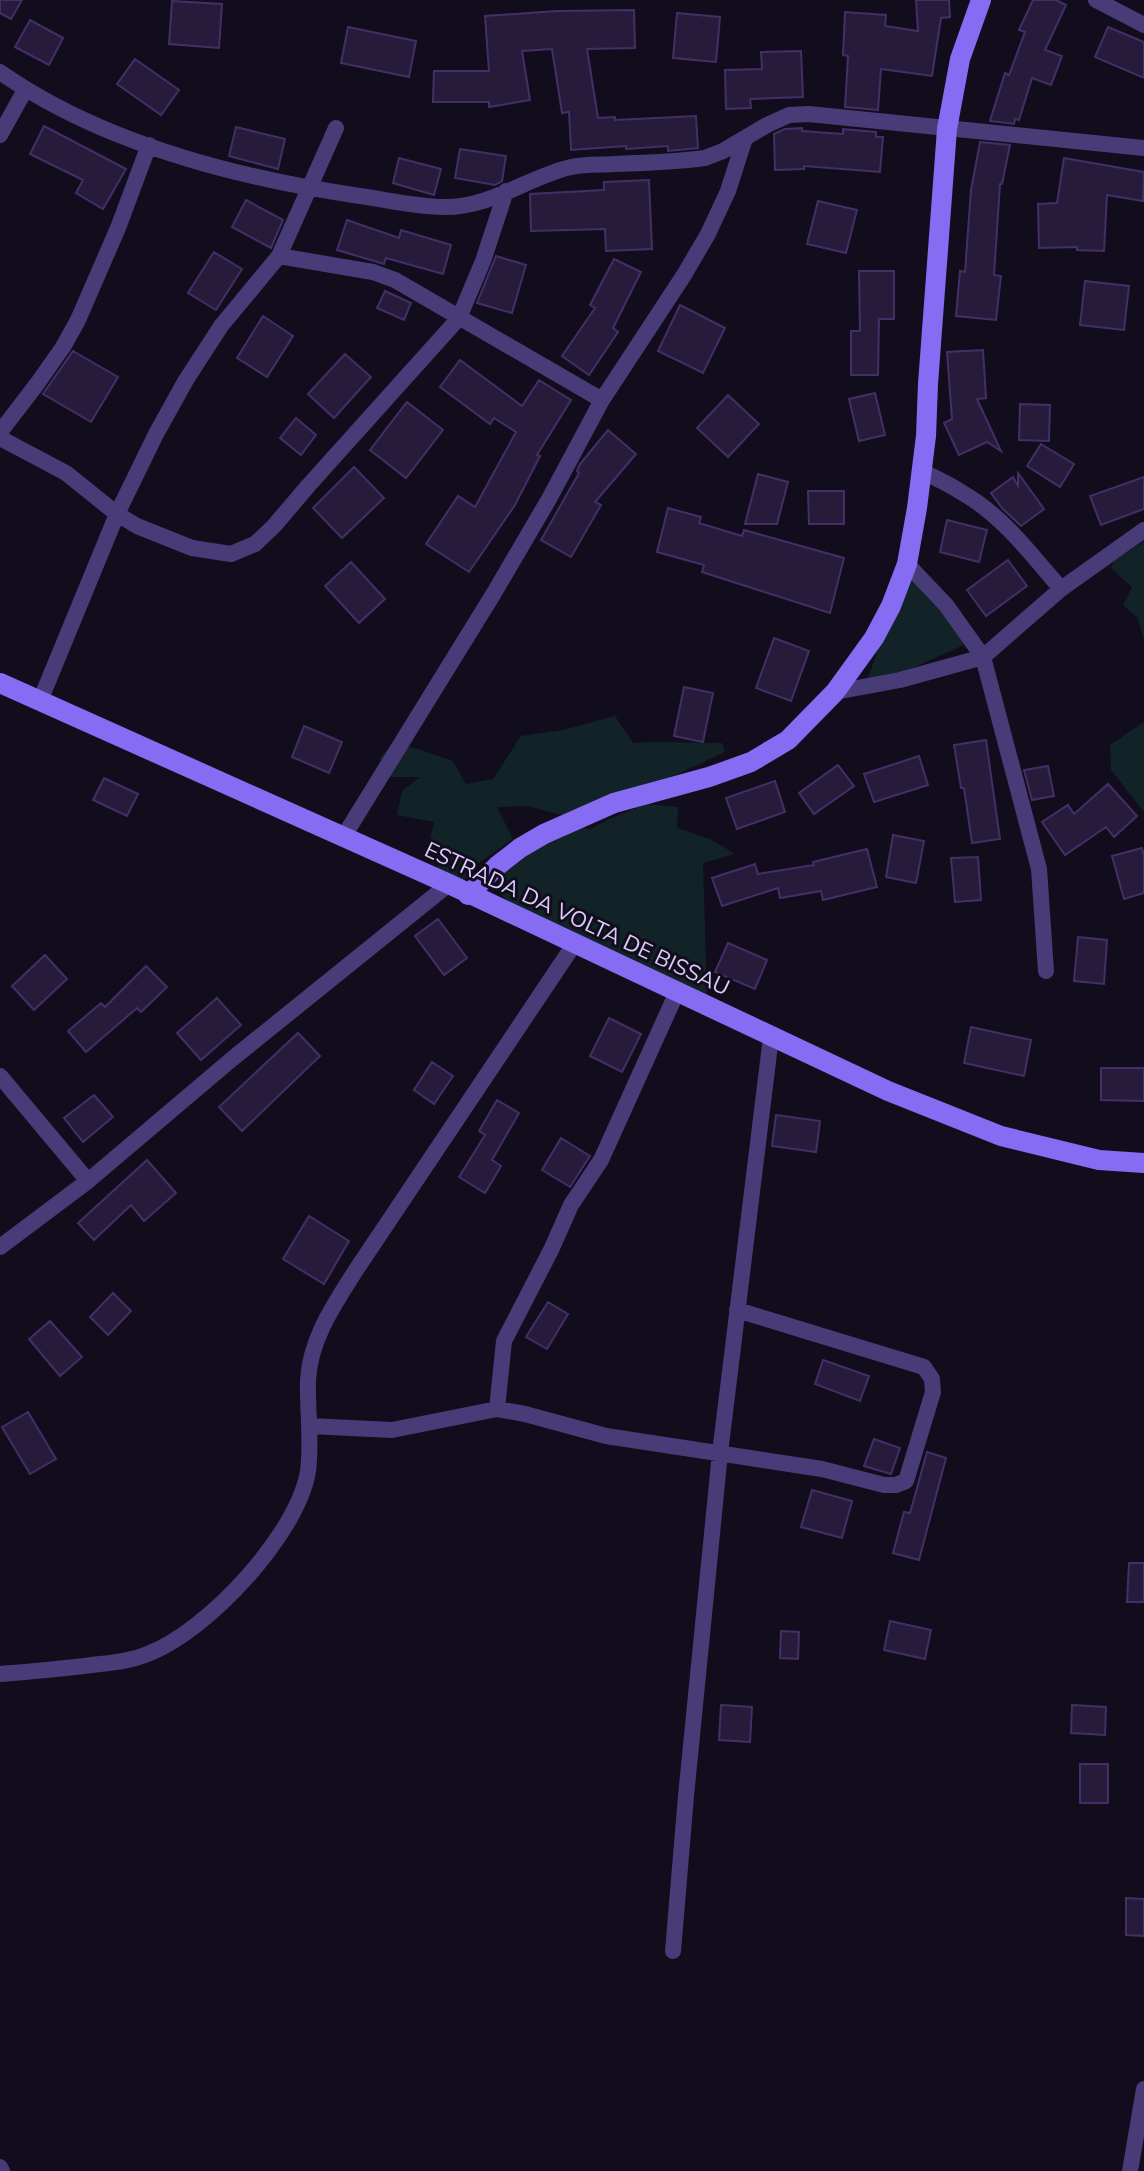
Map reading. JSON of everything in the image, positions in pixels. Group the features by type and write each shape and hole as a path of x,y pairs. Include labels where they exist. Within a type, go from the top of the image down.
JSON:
{"main road":[{"path":"468,895 520,848 577,819 637,796 751,762 788,740 835,692 874,638 891,606 907,564 926,436 947,129 960,59 981,0"},
{"name":"ESTRADA DA VOLTA DE BISSAU","path":"0,683 449,884 888,1091 1001,1136 1099,1160 1144,1163"}],"street":[{"path":"1096,0 1144,25"},
{"path":"0,72 25,90 99,128 203,163 310,189 445,208 468,205 555,171 577,166 705,158 789,115 809,114 1144,148"},
{"path":"0,135 25,90"},
{"path":"40,701 117,514 149,446 221,326 279,256 336,128"},
{"path":"344,836 494,593 602,400 708,234 728,191 745,138"},
{"path":"149,145 118,228 78,320 63,347 0,435 66,473 137,526 192,548 231,554 255,544 274,526 459,318 483,261 506,191"},
{"path":"279,256 373,272 395,280 602,400"},
{"path":"922,471 963,493 992,514 1016,536 1061,589"},
{"path":"835,692 900,680 983,657 1061,589 1144,530"},
{"path":"907,564 946,605 983,657 1039,869 1046,971"},
{"path":"0,1247 88,1181 232,1059 449,884"},
{"path":"0,1674 113,1662 149,1654 183,1636 214,1611 251,1572 273,1544 303,1489 308,1470 310,1364 329,1314 575,943"},
{"path":"497,1409 504,1341 571,1205 601,1160 677,992"},
{"path":"673,1951 720,1453 771,1037"},
{"path":"0,1076 88,1181"},
{"path":"310,1426 392,1430 497,1409 606,1436 822,1469 884,1485 906,1481 933,1392 932,1379 924,1367 737,1310"},
{"path":"1130,2171 1144,2089"}],"shaded area":[{"path":"1144,541 1144,639 1137,617 1123,605 1132,587 1111,568 1114,561"},
{"path":"905,572 975,640 892,677 867,681"},
{"path":"615,716 633,743 722,743 725,752 573,815 527,806 497,807 513,839 479,863 464,880 455,883 436,875 438,866 428,849 434,822 397,815 402,791 420,777 385,777 380,757 397,742 453,761 466,784 493,779 521,736 563,730"},
{"path":"1144,722 1144,812 1111,770 1110,745"},
{"path":"646,804 678,807 677,828 710,839 735,854 703,863 707,997 509,903 497,890 500,874 562,831 589,830"}],"building":[{"path":"0,0 22,0 11,19 0,13"},
{"path":"916,0 949,0 950,17 941,18 932,76 881,69 878,110 845,107 848,56 843,55 845,12 886,15 885,26 918,31"},
{"path":"1033,0 1056,0 1066,5 1045,50 1062,56 1051,85 1032,78 1019,120 1015,119 1014,124 990,121 1005,73 1009,75 1025,32 1019,30"},
{"path":"172,1 222,4 219,48 169,44"},
{"path":"634,10 635,48 587,49 598,118 696,116 698,148 668,151 668,146 626,149 626,146 571,150 569,112 562,113 552,49 522,51 530,100 489,107 489,102 433,102 434,71 489,71 485,16"},
{"path":"677,13 720,17 716,62 673,58"},
{"path":"30,20 63,38 49,65 15,47"},
{"path":"348,27 416,41 409,77 341,63"},
{"path":"1108,27 1144,42 1144,78 1095,57"},
{"path":"801,51 803,97 750,99 751,108 726,109 725,70 762,69 761,52"},
{"path":"135,59 179,90 161,115 117,84"},
{"path":"44,126 126,169 103,209 76,193 83,180 30,154"},
{"path":"236,127 285,139 278,169 229,156"},
{"path":"802,128 802,131 843,134 843,129 876,132 876,137 883,137 880,172 804,166 804,169 775,170 774,134 785,129"},
{"path":"980,142 1010,145 1000,184 994,275 1001,276 996,320 956,316 960,271 965,272 971,190"},
{"path":"460,149 506,156 502,181 495,185 455,178"},
{"path":"399,158 441,169 434,195 393,183"},
{"path":"1064,158 1144,172 1143,201 1107,195 1104,251 1077,250 1077,247 1039,248 1038,204 1057,203"},
{"path":"649,180 652,249 606,251 605,229 531,231 530,194 604,190 604,182"},
{"path":"246,200 283,220 271,248 232,227"},
{"path":"818,201 857,210 846,253 807,244"},
{"path":"347,220 399,238 401,230 451,245 443,274 386,258 384,264 337,250"},
{"path":"214,252 242,269 216,310 188,293"},
{"path":"496,256 526,265 512,313 477,303"},
{"path":"614,259 641,272 613,328 618,332 589,375 562,356 595,308 590,305"},
{"path":"859,271 894,271 894,319 879,319 878,375 851,375 851,331 860,331"},
{"path":"1085,281 1129,286 1124,330 1080,325"},
{"path":"385,291 411,303 404,320 377,308"},
{"path":"680,305 725,328 703,373 658,351"},
{"path":"263,316 293,336 267,377 237,358"},
{"path":"983,350 986,398 977,399 1001,451 987,442 959,455 944,423 952,419 947,352"},
{"path":"73,351 118,377 91,422 43,394"},
{"path":"345,354 371,377 334,418 308,394"},
{"path":"460,360 522,406 539,380 571,400 537,455 540,456 515,505 469,572 426,544 458,496 475,507 516,432 494,418 490,424 440,387"},
{"path":"875,393 885,435 859,441 849,399"},
{"path":"728,395 759,424 728,457 697,428"},
{"path":"407,402 443,430 406,478 370,450"},
{"path":"1020,404 1050,405 1049,441 1019,440"},
{"path":"296,418 316,435 301,455 280,438"},
{"path":"608,430 636,454 595,502 601,505 571,557 541,540 579,473 580,464"},
{"path":"1041,444 1074,464 1060,487 1027,466"},
{"path":"354,467 384,498 342,538 313,508"},
{"path":"1018,473 1044,509 1021,526 991,493 1013,477 1018,486"},
{"path":"758,474 788,482 777,524 745,524"},
{"path":"1144,477 1144,509 1101,525 1090,496"},
{"path":"808,491 844,491 844,524 809,524"},
{"path":"668,508 701,517 699,523 742,536 744,530 844,558 830,613 702,572 704,565 657,552"},
{"path":"947,520 987,530 979,562 940,552"},
{"path":"1008,560 1027,586 986,616 967,590"},
{"path":"351,562 385,599 359,623 325,586"},
{"path":"774,638 809,651 791,701 756,688"},
{"path":"684,687 713,693 703,742 674,736"},
{"path":"304,726 342,742 329,773 292,757"},
{"path":"986,740 1000,839 972,843 954,745"},
{"path":"919,756 928,785 874,802 864,774"},
{"path":"838,765 854,786 814,814 799,793"},
{"path":"1048,766 1054,796 1032,800 1024,770"},
{"path":"104,778 138,794 127,816 93,800"},
{"path":"775,781 785,812 737,829 726,798"},
{"path":"1108,784 1137,816 1114,837 1106,827 1065,855 1042,822 1068,805 1074,814"},
{"path":"893,835 924,841 916,883 886,877"},
{"path":"1142,848 1144,893 1124,899 1112,856"},
{"path":"867,849 877,887 823,900 821,891 780,898 778,888 722,906 712,878 755,864 758,874 814,865 813,862"},
{"path":"978,857 981,900 955,902 951,858"},
{"path":"438,919 467,958 444,975 415,936"},
{"path":"1078,937 1107,940 1104,984 1074,981"},
{"path":"728,943 767,960 755,989 715,972"},
{"path":"45,955 67,979 34,1010 12,986"},
{"path":"146,966 167,987 141,1012 137,1008 86,1052 68,1031 101,1003 105,1007"},
{"path":"217,998 241,1025 201,1060 177,1033"},
{"path":"609,1018 641,1034 622,1072 590,1056"},
{"path":"971,1027 1031,1040 1024,1076 964,1063"},
{"path":"298,1033 320,1056 242,1131 219,1107"},
{"path":"432,1062 453,1076 434,1104 414,1090"},
{"path":"1101,1068 1144,1068 1144,1101 1101,1100"},
{"path":"94,1095 113,1117 83,1142 64,1118"},
{"path":"497,1100 519,1113 492,1160 501,1166 485,1193 459,1177 485,1135 479,1131"},
{"path":"776,1115 820,1121 816,1152 772,1146"},
{"path":"561,1138 590,1156 570,1187 542,1170"},
{"path":"147,1160 176,1193 144,1221 131,1205 94,1240 78,1223"},
{"path":"309,1216 349,1241 324,1284 283,1259"},
{"path":"113,1293 131,1311 108,1335 90,1317"},
{"path":"548,1302 568,1314 547,1349 526,1337"},
{"path":"50,1321 82,1357 60,1376 29,1339"},
{"path":"823,1360 869,1376 860,1401 815,1384"},
{"path":"28,1412 56,1459 30,1474 2,1427"},
{"path":"874,1439 900,1448 891,1474 864,1466"},
{"path":"927,1452 946,1458 919,1560 893,1553 904,1512 910,1513"},
{"path":"812,1490 852,1501 842,1538 801,1527"},
{"path":"1129,1563 1144,1563 1144,1602 1127,1602"},
{"path":"890,1621 931,1630 925,1659 884,1650"},
{"path":"781,1631 799,1632 798,1659 780,1658"},
{"path":"721,1705 752,1707 750,1742 719,1740"},
{"path":"1072,1705 1106,1707 1105,1735 1071,1733"},
{"path":"1080,1764 1108,1764 1108,1803 1080,1803"},
{"path":"1126,1898 1144,1899 1144,1936 1126,1935"}]}
